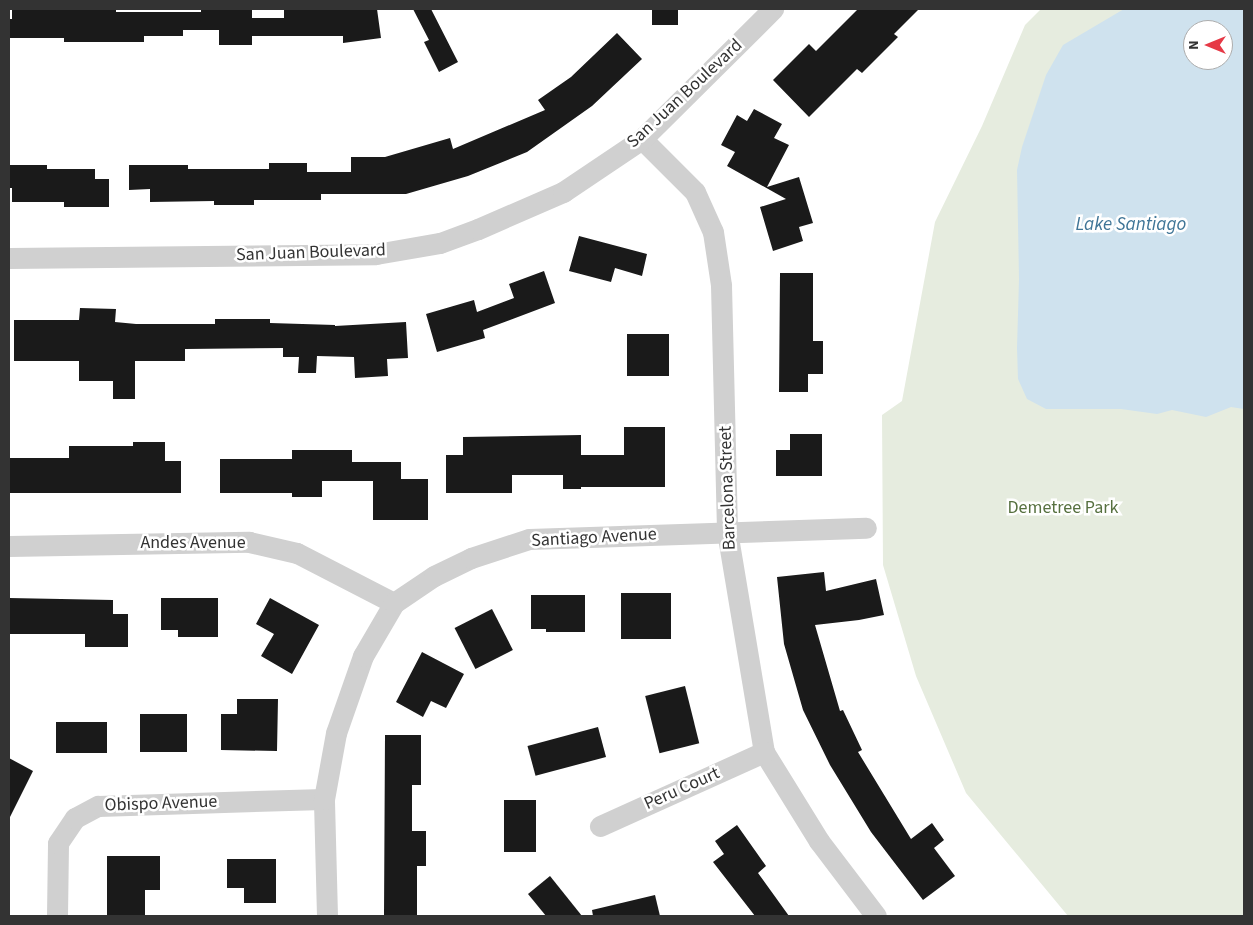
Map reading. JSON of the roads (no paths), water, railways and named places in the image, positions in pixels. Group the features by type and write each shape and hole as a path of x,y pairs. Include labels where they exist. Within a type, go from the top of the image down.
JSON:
{"street":[{"name":"San Juan Boulevard","path":"9,258 376,254 440,243 478,229 563,192 642,139 773,9"},
{"name":"Barcelona Street","path":"642,139 695,192 713,232 721,285 726,531 764,752 819,842 876,916"},
{"name":"Santiago Avenue","path":"327,916 324,799 336,733 363,656 394,603 434,576 471,558 529,539 726,531 866,528"},
{"name":"Andes Avenue","path":"9,546 249,542 296,553 394,603"},
{"name":"Peru Court","path":"600,826 764,752"},
{"name":"Obispo Avenue","path":"57,916 58,843 75,818 98,806 324,799"}],"water":[{"name":"Lake Santiago","path":"1124,9 1244,9 1244,409 1231,407 1206,417 1172,410 1157,414 1121,409 1046,409 1027,399 1018,379 1017,170 1022,147 1046,75 1063,45"}],"park label":[{"name":"Demetree Park","path":"1063,508"}]}
